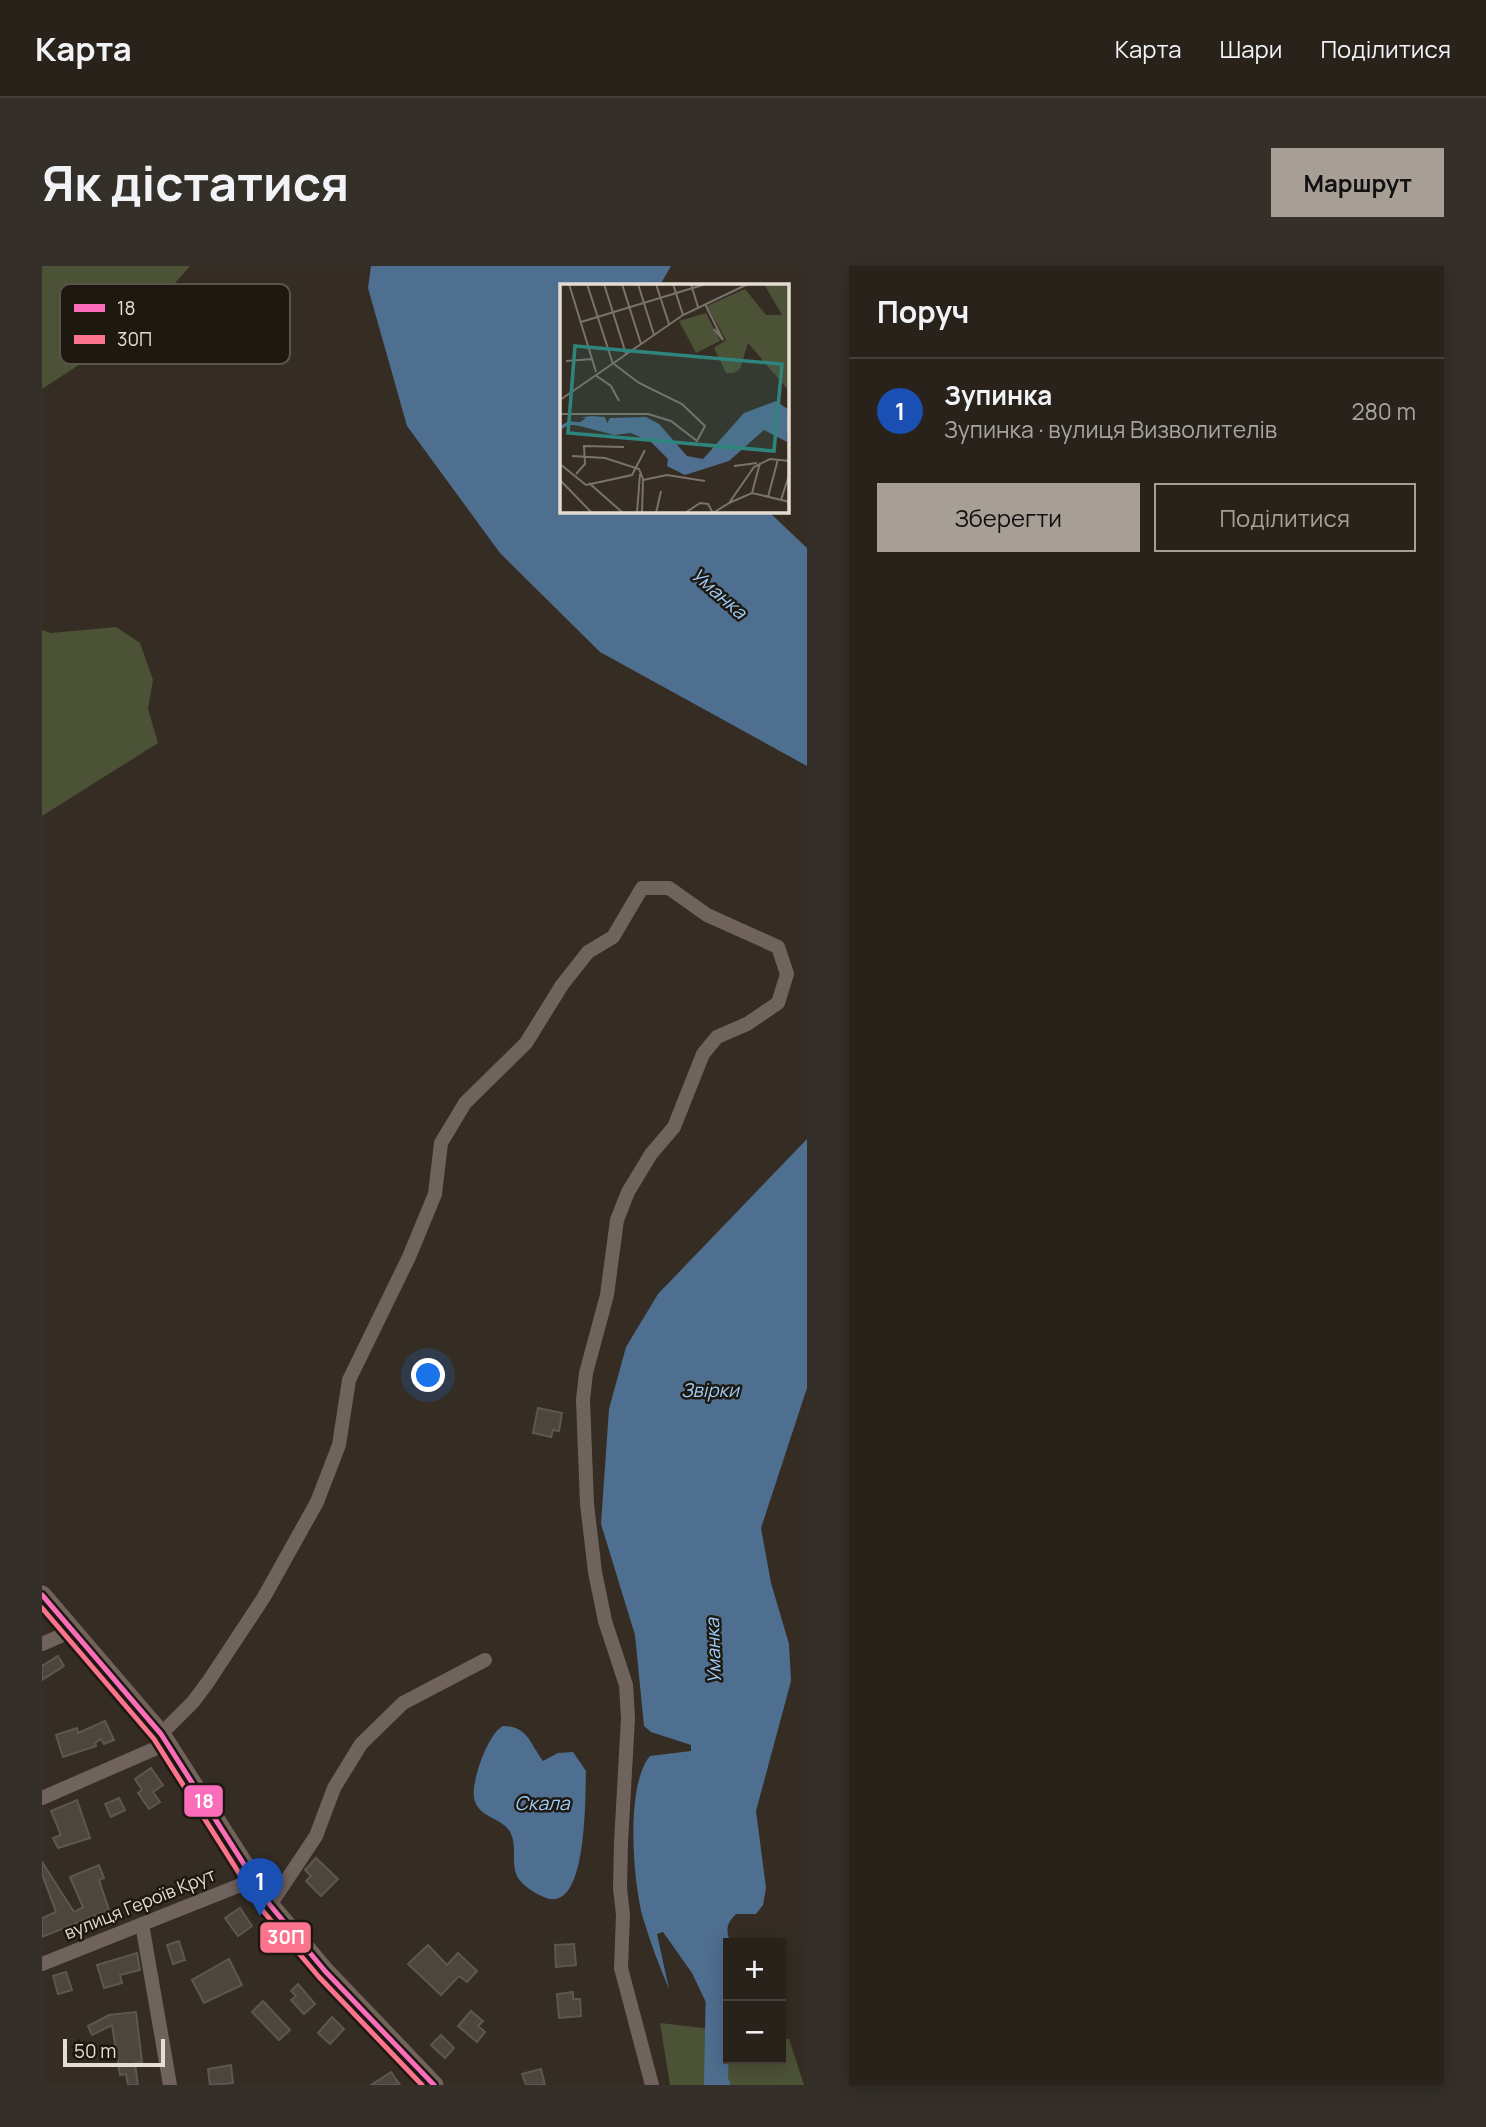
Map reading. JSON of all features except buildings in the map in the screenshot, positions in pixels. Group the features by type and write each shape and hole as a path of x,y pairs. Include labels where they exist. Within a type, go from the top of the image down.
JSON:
{"main road":[{"path":"42,1595 164,1739 270,1905 325,1972 434,2085"}],"street":[{"path":"42,1798 164,1739 208,1682 264,1597 317,1503 339,1445 349,1381 409,1258 435,1194 441,1143 465,1103 526,1043 562,985 588,952 613,937 642,888 669,888 707,915 778,947 787,974 778,1003 747,1024 717,1037 703,1054 674,1127 651,1154 628,1192 617,1220 607,1295 586,1373 583,1399 587,1504 595,1572 605,1621 626,1685 628,1718 620,1866 623,1915 621,1968 652,2085"},
{"path":"42,1644 72,1631"},
{"path":"270,1905 316,1836 334,1788 361,1744 403,1703 485,1660"},
{"name":"вулиця Героїв Крут","path":"42,1964 253,1880"},
{"path":"142,1924 170,2085"}],"green space":[{"path":"42,266 190,266 174,284 60,284 60,364 80,364 42,389"},
{"path":"116,627 140,643 153,680 148,709 158,743 42,816 42,630 51,633"},
{"path":"660,2023 723,2030 723,2064 786,2064 786,2039 789,2039 804,2085 670,2085"}],"water":[{"path":"371,266 671,266 661,284 560,284 560,513 770,513 807,548 807,766 600,652 500,553 407,426 368,288"},
{"name":"Звірки","path":"807,1139 807,1388 761,1528 771,1583 789,1644 791,1681 756,1811 766,1888 763,1905 756,1914 736,1914 729,1923 729,1938 723,1938 723,2015 712,2015 692,1973 663,1932 657,1934 669,1989 639,1902 633,1834 637,1789 642,1770 650,1756 691,1751 691,1745 651,1732 644,1726 635,1635 601,1524 609,1409 626,1347 658,1294"},
{"name":"Скала","path":"503,1726 518,1729 523,1733 543,1761 558,1753 573,1752 586,1771 584,1826 577,1871 570,1888 560,1898 546,1898 519,1880 514,1866 514,1844 508,1828 476,1805 475,1781 482,1759 497,1730"}],"waterway":[{"name":"Уманка","path":"718,1982 718,2085"}],"transit line":[{"name":"18","path":"42,1595 161,1734 270,1905 325,1971 434,2085"},
{"name":"30П","path":"42,1608 154,1739 263,1911 319,1977 422,2085"}],"place":[{"name":"Зупинка","path":"260,1916"}]}
